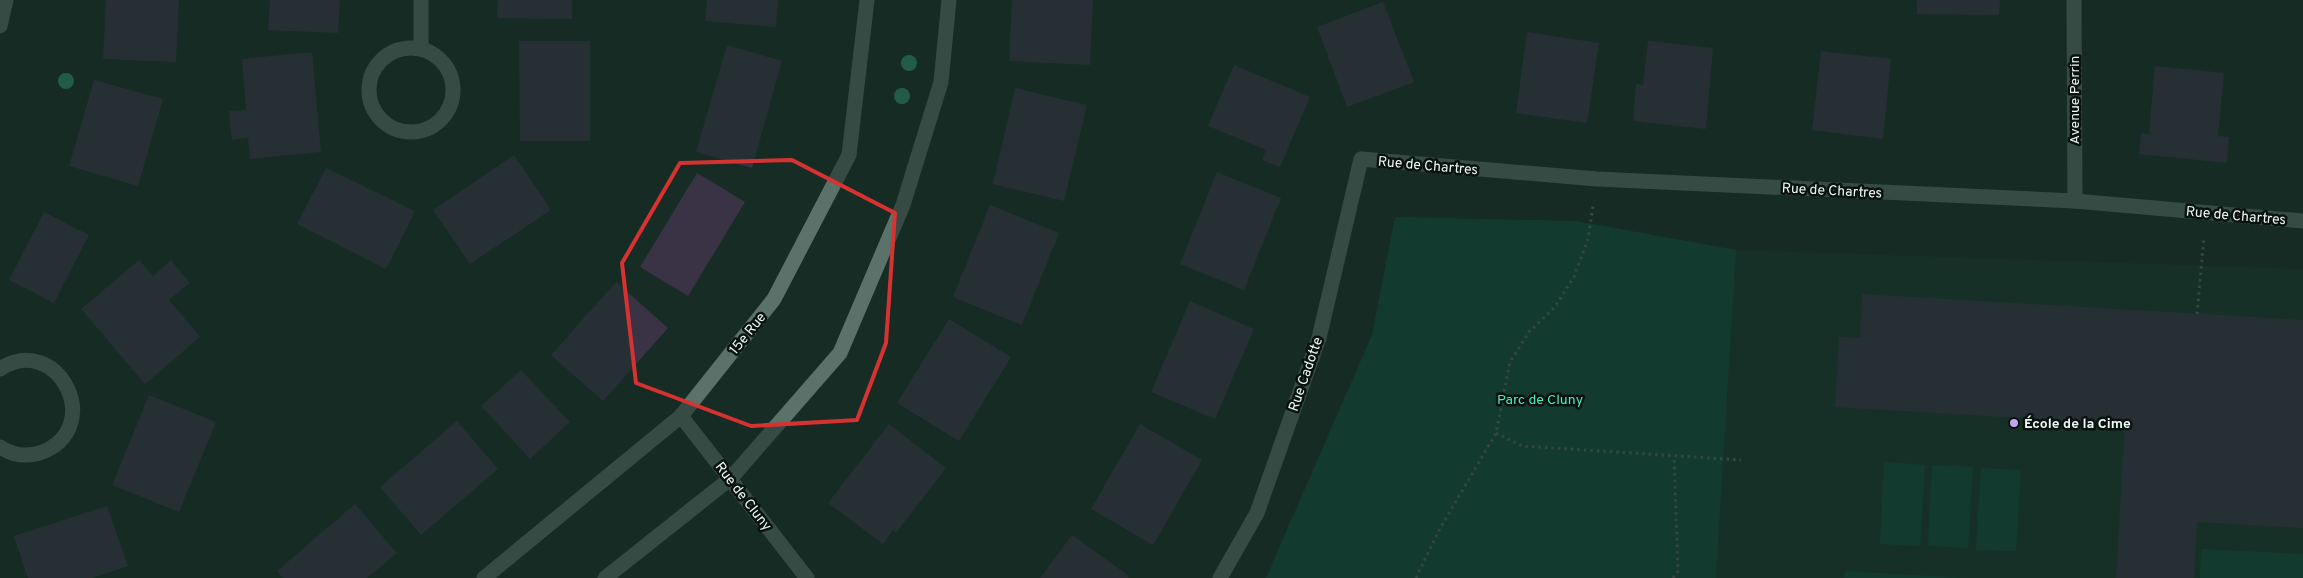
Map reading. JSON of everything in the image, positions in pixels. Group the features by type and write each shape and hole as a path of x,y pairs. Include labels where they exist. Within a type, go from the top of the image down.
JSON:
{"street":[{"path":"0,26 6,0"},
{"path":"420,48 421,0"},
{"name":"15e Rue","path":"484,578 680,416 774,299 849,154 868,0"},
{"path":"605,578 731,478 840,353 903,205 909,186 941,82 949,0"},
{"name":"Avenue Perrin","path":"2074,0 2075,201"},
{"path":"406,47 420,48 437,56 447,66 453,80 453,101 446,114 438,123 425,130 410,132 391,127 379,118 371,105 368,91 371,74 379,61 392,52 406,47"},
{"name":"Rue de Chartres","path":"1361,159 1597,179 2075,201 2303,221"},
{"name":"Rue Cadotte","path":"1220,578 1257,513 1318,338 1361,159"},
{"path":"0,369 6,365 22,361 38,362 53,369 64,381 72,395 73,412 69,428 60,441 48,450 20,455 0,447"},
{"name":"Rue de Cluny","path":"680,416 731,478 807,578"}],"path":[{"path":"1416,578 1438,532 1496,434 1510,362 1529,332 1554,308 1574,277 1588,239 1597,179"},
{"path":"2197,314 2206,212"},
{"path":"1496,434 1522,446 1741,460"},
{"path":"1673,578 1678,571 1674,456"}],"highlighted area":[{"path":"792,160 895,213 886,343 857,420 751,426 636,383 622,263 680,163"}],"shaded area":[{"name":"École de la Cime","path":"1736,250 2303,269 2303,578 1716,578"}],"green space":[{"name":"Parc de Cluny","path":"1395,217 1576,221 1736,250 1716,578 1266,578 1372,335"},
{"path":"1884,462 1925,465 1920,546 1880,544"},
{"path":"1932,465 1973,467 1968,548 1928,546"},
{"path":"1981,468 2021,470 2016,551 1976,550"},
{"path":"2201,549 2303,554 2303,578 2200,578"},
{"path":"1845,571 1964,578 1844,578"}],"building":[{"path":"106,0 179,0 176,62 103,59"},
{"path":"270,0 340,0 338,33 268,30"},
{"path":"498,0 572,0 572,19 497,18"},
{"path":"707,0 778,0 776,27 705,21"},
{"path":"1012,0 1093,0 1090,65 1009,61"},
{"path":"1917,0 2000,0 1999,15 1917,14"},
{"path":"1383,2 1414,82 1347,107 1317,27"},
{"path":"1527,32 1599,43 1587,123 1516,113"},
{"path":"519,41 590,41 590,141 520,141"},
{"path":"1648,41 1713,48 1706,129 1633,121 1636,84 1643,85"},
{"path":"727,45 782,61 752,168 696,152"},
{"path":"1821,51 1891,59 1883,139 1812,130"},
{"path":"312,52 321,152 250,159 248,138 232,140 229,111 246,110 242,59"},
{"path":"1234,65 1310,97 1280,167 1262,160 1266,150 1208,126"},
{"path":"2155,66 2224,73 2218,136 2229,137 2227,163 2139,154 2141,133 2149,134"},
{"path":"94,80 163,99 138,186 69,166"},
{"path":"1015,88 1087,105 1064,201 993,184"},
{"path":"514,155 551,210 470,264 433,210"},
{"path":"326,168 415,211 386,269 297,224"},
{"path":"1217,172 1281,198 1244,290 1180,264"},
{"path":"697,173 745,202 688,296 640,267"},
{"path":"990,205 1059,233 1022,325 953,297"},
{"path":"44,212 89,235 54,303 9,280"},
{"path":"139,260 153,276 171,260 190,283 169,300 200,337 145,384 81,309"},
{"path":"616,282 668,328 603,401 551,355"},
{"path":"1862,294 2303,320 2303,528 2197,522 2194,578 2116,578 2125,424 1835,407 1839,337 1860,338"},
{"path":"1190,301 1254,329 1215,419 1151,392"},
{"path":"949,319 1011,357 959,441 897,403"},
{"path":"521,370 570,422 530,459 481,406"},
{"path":"149,395 216,422 179,512 112,485"},
{"path":"457,421 498,469 421,535 380,487"},
{"path":"889,424 946,468 896,533 893,530 883,544 828,503"},
{"path":"1140,424 1202,460 1153,545 1091,509"},
{"path":"355,504 397,553 367,578 283,578 277,571"},
{"path":"107,506 128,566 92,578 28,578 14,536"},
{"path":"1072,535 1129,576 1128,578 1040,578"}],"place":[{"name":"École de la Cime","path":"2014,423"}]}
